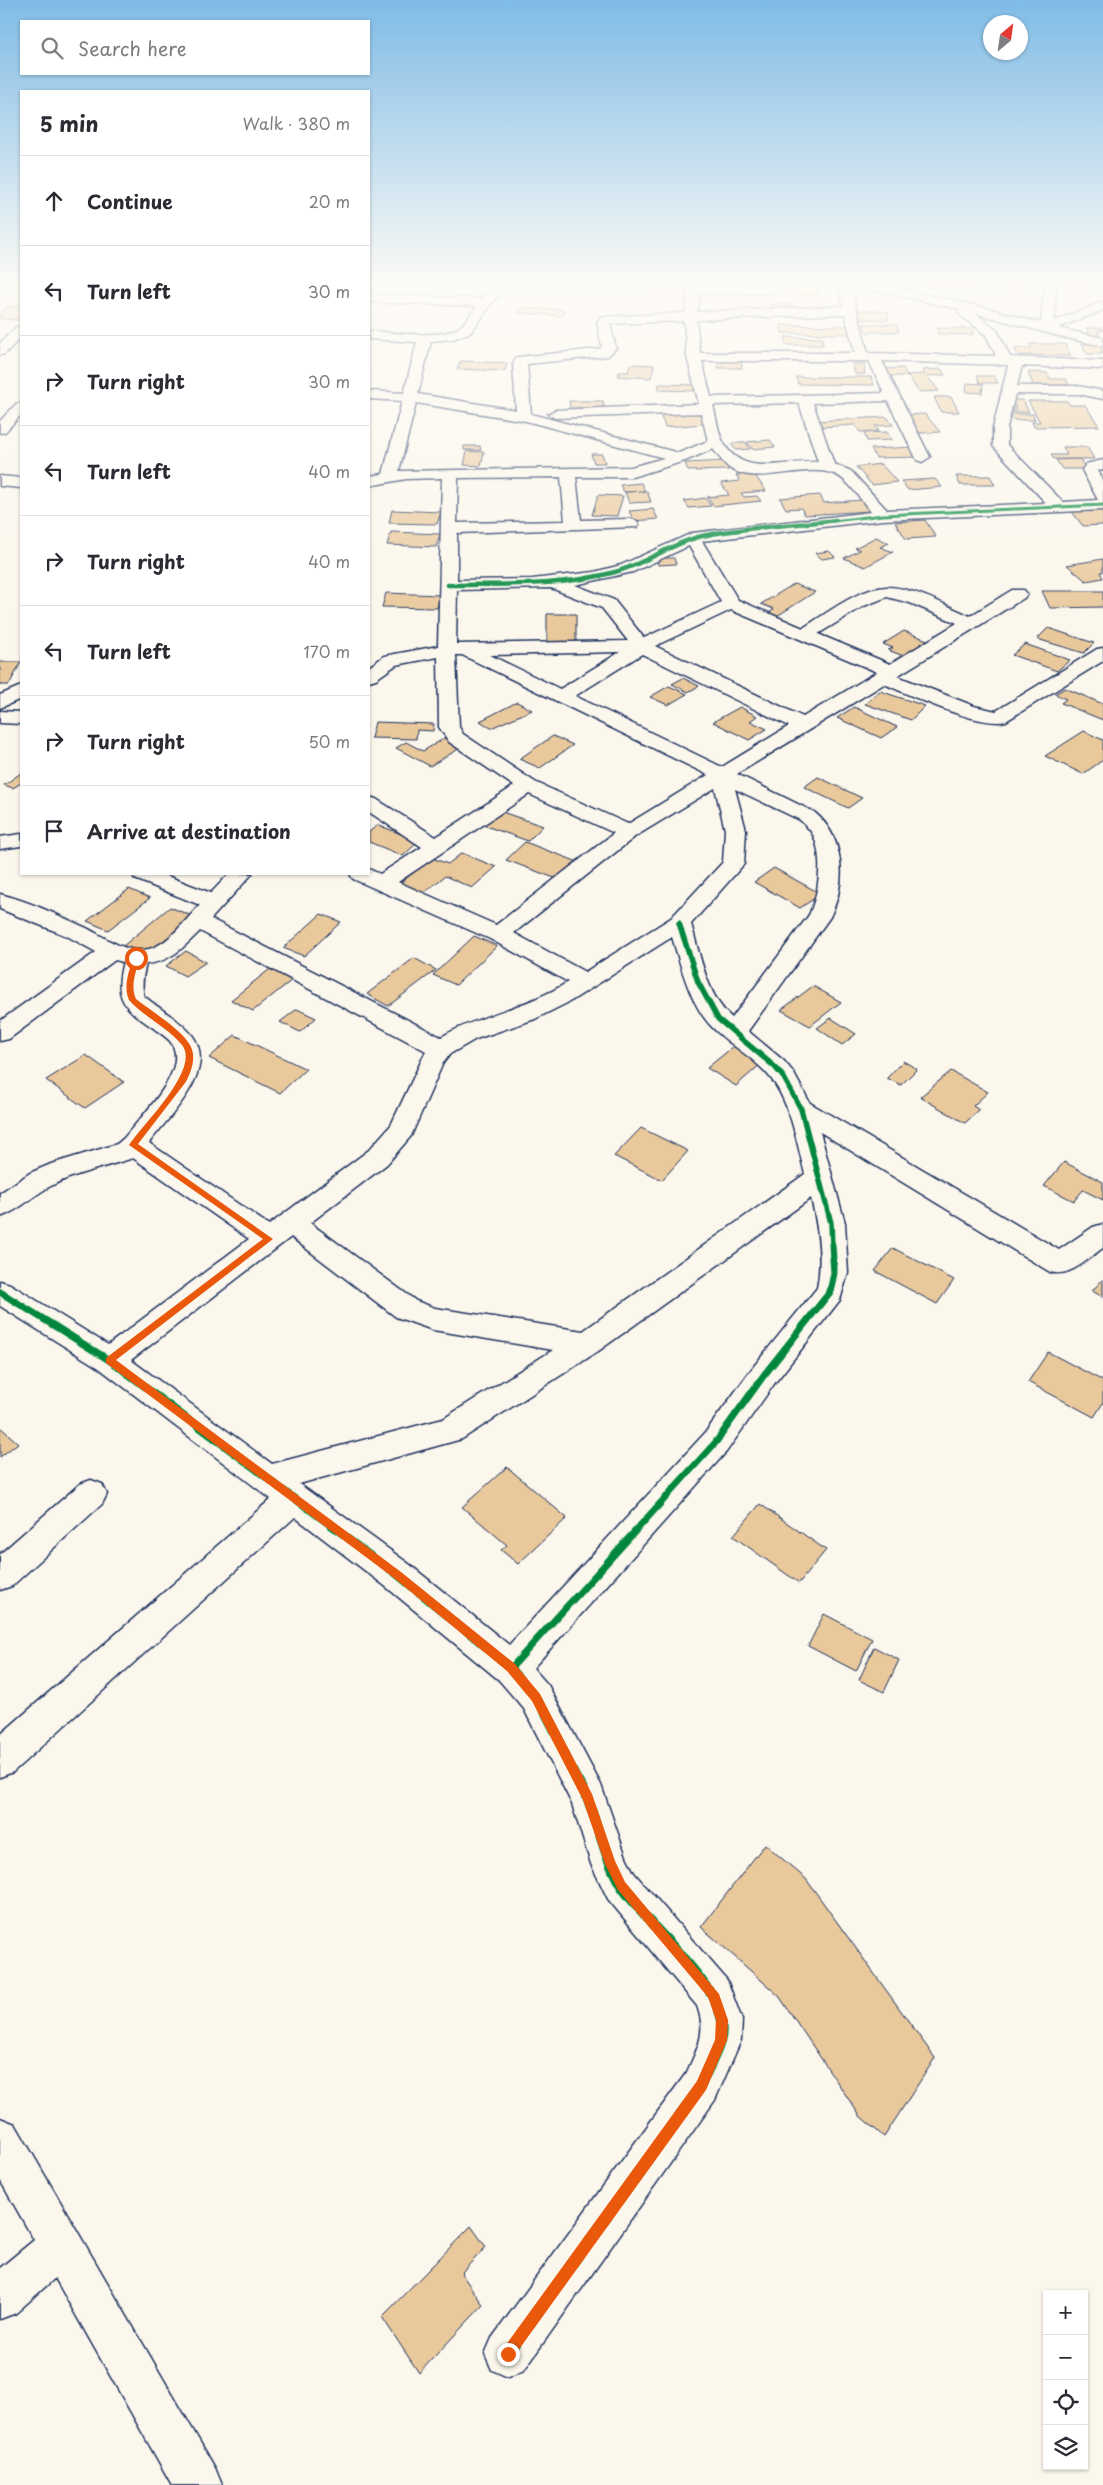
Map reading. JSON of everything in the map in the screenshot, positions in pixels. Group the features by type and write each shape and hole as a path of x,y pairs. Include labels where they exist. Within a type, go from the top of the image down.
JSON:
{"street":[{"path":"390,475 411,415 411,397 524,415 680,458"},
{"path":"523,397 524,415"},
{"path":"704,397 716,444 734,464 756,470 827,466 846,474 883,515"},
{"path":"435,415 524,415 806,399 893,397 922,457"},
{"path":"1007,397 1000,428 1000,446 1057,506"},
{"path":"806,399 827,466"},
{"path":"0,429 20,408"},
{"path":"370,481 390,475 450,473 632,472 680,458 716,444"},
{"path":"1103,465 1091,467 1090,470 1103,498"},
{"path":"450,473 448,585 457,650"},
{"path":"568,473 573,525"},
{"path":"0,481 20,483"},
{"path":"448,585 557,584 579,581 629,567 692,538 883,515 1103,505"},
{"path":"450,528 631,524"},
{"path":"692,538 731,604 805,635 887,675 969,711 999,717 1103,653"},
{"path":"557,584 608,604 641,646 804,725"},
{"path":"805,635 867,597 881,592 898,594 971,623"},
{"path":"498,934 629,832 1018,594"},
{"path":"560,697 641,646 731,604"},
{"path":"370,663 457,650 641,646"},
{"path":"457,650 560,697 807,816 818,826 824,835 827,848 828,892 819,917 734,1033"},
{"path":"457,650 446,660 449,727 456,738 528,786 629,832"},
{"path":"370,674 390,660"},
{"path":"0,702 20,692"},
{"path":"0,717 20,718"},
{"path":"109,1360 378,1158 402,1129 432,1060 441,1048 467,1033 526,1012 586,982 680,923 733,864 737,834 721,776"},
{"path":"382,883 528,786"},
{"path":"370,804 437,847"},
{"path":"0,843 20,840"},
{"path":"146,875 213,902"},
{"path":"0,901 75,931 112,950 136,958 155,956 172,947 240,875"},
{"path":"363,875 498,934 586,982"},
{"path":"196,920 441,1048"},
{"path":"511,1668 716,1442 764,1375 830,1292 834,1273 831,1223 801,1108 779,1072 763,1056 718,1019 707,1002 698,982 680,923"},
{"path":"1,1031 112,950"},
{"path":"0,1207 39,1180 60,1171 117,1154 133,1145 187,1072 189,1061 188,1047 177,1035 133,1000 130,993 130,979 136,958"},
{"path":"801,1108 1060,1264 1103,1234"},
{"path":"133,1145 280,1231 406,1309 433,1319 587,1344"},
{"path":"0,1759 281,1488 451,1430 587,1344 819,1178"},
{"path":"0,1292 109,1360 397,1575 511,1668 536,1698 588,1798 610,1864 622,1886 713,1994 722,2020 721,2040 701,2086 508,2354"},
{"path":"0,1575 91,1494"},
{"path":"0,2139 198,2485"},
{"path":"0,2297 61,2245"}],"building":[{"path":"934,397 951,397 959,412 941,412"},
{"path":"1012,400 1023,400 1029,412 1010,412 1009,410 1016,410"},
{"path":"569,401 603,401 604,407 570,408"},
{"path":"1028,401 1067,401 1070,405 1085,405 1099,426 1034,427 1032,422 1040,422"},
{"path":"698,410 704,424 665,427 659,412"},
{"path":"925,414 940,432 920,433 905,415"},
{"path":"1010,414 1033,414 1035,420 1013,420"},
{"path":"887,417 893,425 875,426 879,431 860,432 855,425 819,427 815,421"},
{"path":"887,432 891,440 867,441 864,433"},
{"path":"770,440 775,447 752,449 747,442"},
{"path":"745,442 750,449 736,450 731,444"},
{"path":"464,446 480,446 481,450 464,450"},
{"path":"916,447 921,457 876,458 871,449"},
{"path":"1063,447 1087,447 1094,459 1054,459 1051,455 1067,455"},
{"path":"467,451 484,452 481,466 464,465"},
{"path":"591,454 602,454 605,463 594,463"},
{"path":"1080,459 1086,469 1062,469 1056,460"},
{"path":"726,461 729,470 688,471 685,463"},
{"path":"881,464 897,482 872,485 856,467"},
{"path":"754,474 766,491 741,493 744,497 757,496 761,501 713,506 707,497 729,495 721,483 740,481 736,475"},
{"path":"956,476 990,476 995,485 960,485"},
{"path":"935,479 942,487 908,490 901,481"},
{"path":"641,483 645,491 624,492 620,485"},
{"path":"647,491 651,502 629,503 625,492"},
{"path":"598,495 623,496 617,516 592,515"},
{"path":"820,495 824,503 862,500 869,511 805,515 801,508 786,509 780,498"},
{"path":"705,498 711,506 689,508 684,501"},
{"path":"1100,507 1103,510 1103,525 1083,526 1069,508"},
{"path":"653,509 658,519 634,521 629,511"},
{"path":"392,510 441,512 437,524 389,523"},
{"path":"925,520 936,537 906,539 895,522"},
{"path":"391,532 440,534 436,547 387,545"},
{"path":"876,537 889,543 880,547 893,552 865,567 844,558 860,550 855,548"},
{"path":"829,551 835,557 822,559 815,553"},
{"path":"657,558 674,558 676,564 658,565"},
{"path":"1103,559 1103,572 1100,572 1103,578 1086,581 1067,565"},
{"path":"794,584 815,592 777,616 769,613 774,609 761,604"},
{"path":"1042,591 1103,591 1103,607 1050,608"},
{"path":"386,593 440,595 437,608 382,607"},
{"path":"547,614 576,614 576,644 547,644"},
{"path":"1048,628 1094,643 1084,653 1037,639"},
{"path":"904,631 930,641 906,657 888,650 893,648 883,644"},
{"path":"1025,644 1070,660 1057,671 1012,655"},
{"path":"0,662 20,662 9,685 0,685"},
{"path":"683,678 699,686 688,692 672,684"},
{"path":"669,686 687,694 668,705 650,697"},
{"path":"1065,688 1103,704 1103,720 1061,703 1066,699 1055,694"},
{"path":"880,691 925,706 911,720 865,704"},
{"path":"517,702 532,710 491,728 480,721"},
{"path":"740,707 757,716 750,721 767,729 749,740 713,722"},
{"path":"854,707 897,727 881,738 837,718"},
{"path":"375,722 434,724 433,731 417,730 416,739 371,738"},
{"path":"1084,731 1103,740 1103,760 1083,774 1045,756"},
{"path":"553,736 573,745 540,768 519,759"},
{"path":"445,738 462,747 430,766 396,748 406,742 423,751"},
{"path":"20,774 20,784 13,788 4,785"},
{"path":"818,777 862,798 848,808 804,787"},
{"path":"499,811 543,826 528,841 483,825"},
{"path":"378,825 419,841 403,856 370,842 370,831"},
{"path":"525,842 578,862 560,880 506,860"},
{"path":"462,853 496,867 472,888 445,876 424,893 400,883 432,858 448,864"},
{"path":"774,868 821,894 800,908 754,882"},
{"path":"129,889 150,898 108,930 87,921"},
{"path":"170,907 194,917 147,956 123,946"},
{"path":"321,914 341,922 304,956 283,948"},
{"path":"474,936 497,946 456,985 433,975"},
{"path":"186,951 206,962 185,976 166,966"},
{"path":"414,958 436,970 388,1006 367,994"},
{"path":"275,965 297,976 253,1011 231,1000"},
{"path":"813,986 841,1002 810,1026 781,1010"},
{"path":"297,1009 316,1018 300,1032 280,1022"},
{"path":"831,1018 856,1034 842,1045 817,1028"},
{"path":"235,1035 306,1069 280,1093 209,1058"},
{"path":"734,1046 763,1062 736,1086 707,1068"},
{"path":"86,1055 124,1082 85,1108 46,1080"},
{"path":"903,1061 917,1069 901,1085 887,1078"},
{"path":"951,1071 988,1092 973,1106 979,1110 965,1123 920,1097"},
{"path":"641,1128 688,1151 662,1180 614,1156"},
{"path":"1064,1162 1103,1182 1103,1200 1083,1190 1074,1201 1044,1186"},
{"path":"893,1248 954,1280 937,1304 875,1271"},
{"path":"1103,1279 1103,1297 1092,1291"},
{"path":"1048,1352 1103,1381 1103,1403 1094,1417 1028,1382"},
{"path":"0,1427 18,1443 0,1457"},
{"path":"507,1467 567,1518 518,1564 501,1550 507,1545 462,1507"},
{"path":"760,1504 826,1550 799,1583 733,1536"},
{"path":"824,1614 872,1639 856,1671 808,1646"},
{"path":"874,1647 899,1660 884,1692 859,1680"},
{"path":"765,1844 806,1879 935,2058 884,2137 860,2116 779,1996 701,1927"},
{"path":"471,2226 486,2247 461,2273 483,2305 419,2373 382,2317"}],"cycle path":[{"path":"448,585 532,584 594,577 627,568 684,542 707,535 883,515 1103,505"},
{"path":"511,1668 716,1442 764,1375 830,1292 834,1273 831,1223 801,1109 784,1078 775,1067 718,1019 707,1002 698,982 679,923"},
{"path":"0,1292 109,1360 397,1575 511,1668 536,1697 588,1798 610,1864 621,1886 713,1994 722,2020 721,2040 701,2086 508,2354"}],"route":[{"path":"136,958 130,979 130,993 133,1000 138,1006 177,1035 188,1047 189,1061 187,1072 182,1081 133,1145 269,1239 109,1360 397,1575 511,1668 536,1698 588,1798 610,1864 622,1886 713,1994 722,2020 721,2040 701,2086 508,2354"}]}
